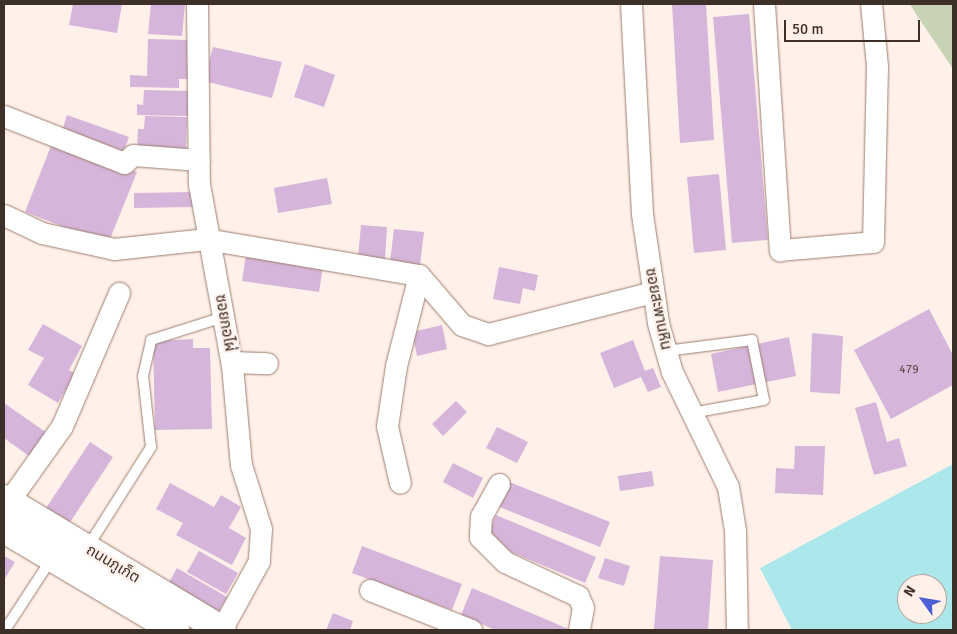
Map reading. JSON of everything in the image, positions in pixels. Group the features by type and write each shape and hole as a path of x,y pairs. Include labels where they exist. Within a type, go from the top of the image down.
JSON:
{"main road":[{"name":"ถนนภูเก็ต","path":"6,500 69,553 176,630"},
{"name":"ถนนภูเก็ต","path":"4,529 69,553 221,630"}],"street":[{"name":"ซอยกอไผ่","path":"197,4 199,160 206,239 232,362 241,465 261,529 260,561 221,630"},
{"name":"ซอยสะพานหิน","path":"631,4 642,214 653,292 666,351 692,413 728,486 735,530 737,630"},
{"path":"764,4 780,250 873,242 877,66 871,4"},
{"path":"4,116 124,163 132,155 199,160"},
{"path":"4,216 42,233 114,249 206,239 420,275 462,324 488,334 653,292"},
{"path":"400,483 387,426 396,366 420,275"},
{"path":"6,500 62,426 120,293"},
{"path":"232,362 267,363"},
{"path":"499,484 481,516 480,537 505,562 578,596 583,607 579,630"},
{"path":"370,590 471,630"}],"lane":[{"path":"5,630 69,553 151,447 143,376 151,340 224,317"},
{"path":"666,351 752,340 764,400 692,413"}],"green space":[{"path":"910,4 953,4 953,69 916,14"}],"water":[{"path":"953,464 953,630 792,630 760,568"}],"building":[{"path":"73,4 122,4 117,33 69,25"},
{"path":"151,4 185,4 182,36 148,34"},
{"path":"672,4 706,4 714,140 680,143"},
{"path":"749,14 768,240 732,243 713,17"},
{"path":"148,39 192,40 190,79 179,79 179,88 130,87 130,75 147,76"},
{"path":"213,47 282,62 272,98 204,81"},
{"path":"305,64 335,75 324,107 294,97"},
{"path":"144,90 190,91 189,116 137,115 137,104 143,105"},
{"path":"67,115 129,137 121,159 60,137"},
{"path":"145,116 187,117 186,149 137,148 138,129 144,129"},
{"path":"54,138 137,172 108,244 25,212"},
{"path":"719,174 726,250 694,253 687,177"},
{"path":"327,178 332,204 278,213 274,188"},
{"path":"194,192 194,207 134,208 134,193"},
{"path":"361,225 387,227 385,259 358,257"},
{"path":"394,229 424,232 420,265 390,262"},
{"path":"246,255 324,260 319,292 242,281"},
{"path":"499,267 538,275 535,291 523,288 520,304 493,299"},
{"path":"929,309 953,355 953,385 891,419 854,350"},
{"path":"43,324 82,346 69,370 75,374 58,403 28,385 44,358 28,350"},
{"path":"442,325 447,349 417,356 412,332"},
{"path":"812,333 843,336 840,394 810,392"},
{"path":"789,337 796,376 718,392 711,354"},
{"path":"193,339 193,348 210,348 212,429 155,430 153,341"},
{"path":"633,340 645,371 653,368 661,387 648,392 641,377 614,388 600,353"},
{"path":"456,401 467,412 443,436 432,424"},
{"path":"876,402 887,442 899,438 907,466 874,475 855,408"},
{"path":"4,403 50,435 33,459 4,438"},
{"path":"497,427 528,442 517,463 486,448"},
{"path":"90,442 113,457 67,527 44,511"},
{"path":"795,446 825,446 823,495 775,493 776,468 794,469"},
{"path":"453,463 483,478 473,498 443,482"},
{"path":"652,471 654,486 620,491 618,476"},
{"path":"507,481 610,522 600,547 497,506"},
{"path":"170,483 214,507 221,495 241,507 229,528 246,538 232,565 176,535 183,523 156,509"},
{"path":"496,515 596,557 585,583 485,541"},
{"path":"362,546 462,584 452,610 352,573"},
{"path":"199,551 238,573 226,594 187,572"},
{"path":"4,556 15,562 4,580"},
{"path":"660,556 713,560 708,630 654,629"},
{"path":"605,558 630,566 624,586 598,578"},
{"path":"177,568 227,597 217,614 168,584"},
{"path":"472,588 571,630 495,630 461,615"},
{"path":"333,613 353,621 350,630 326,630"}]}
